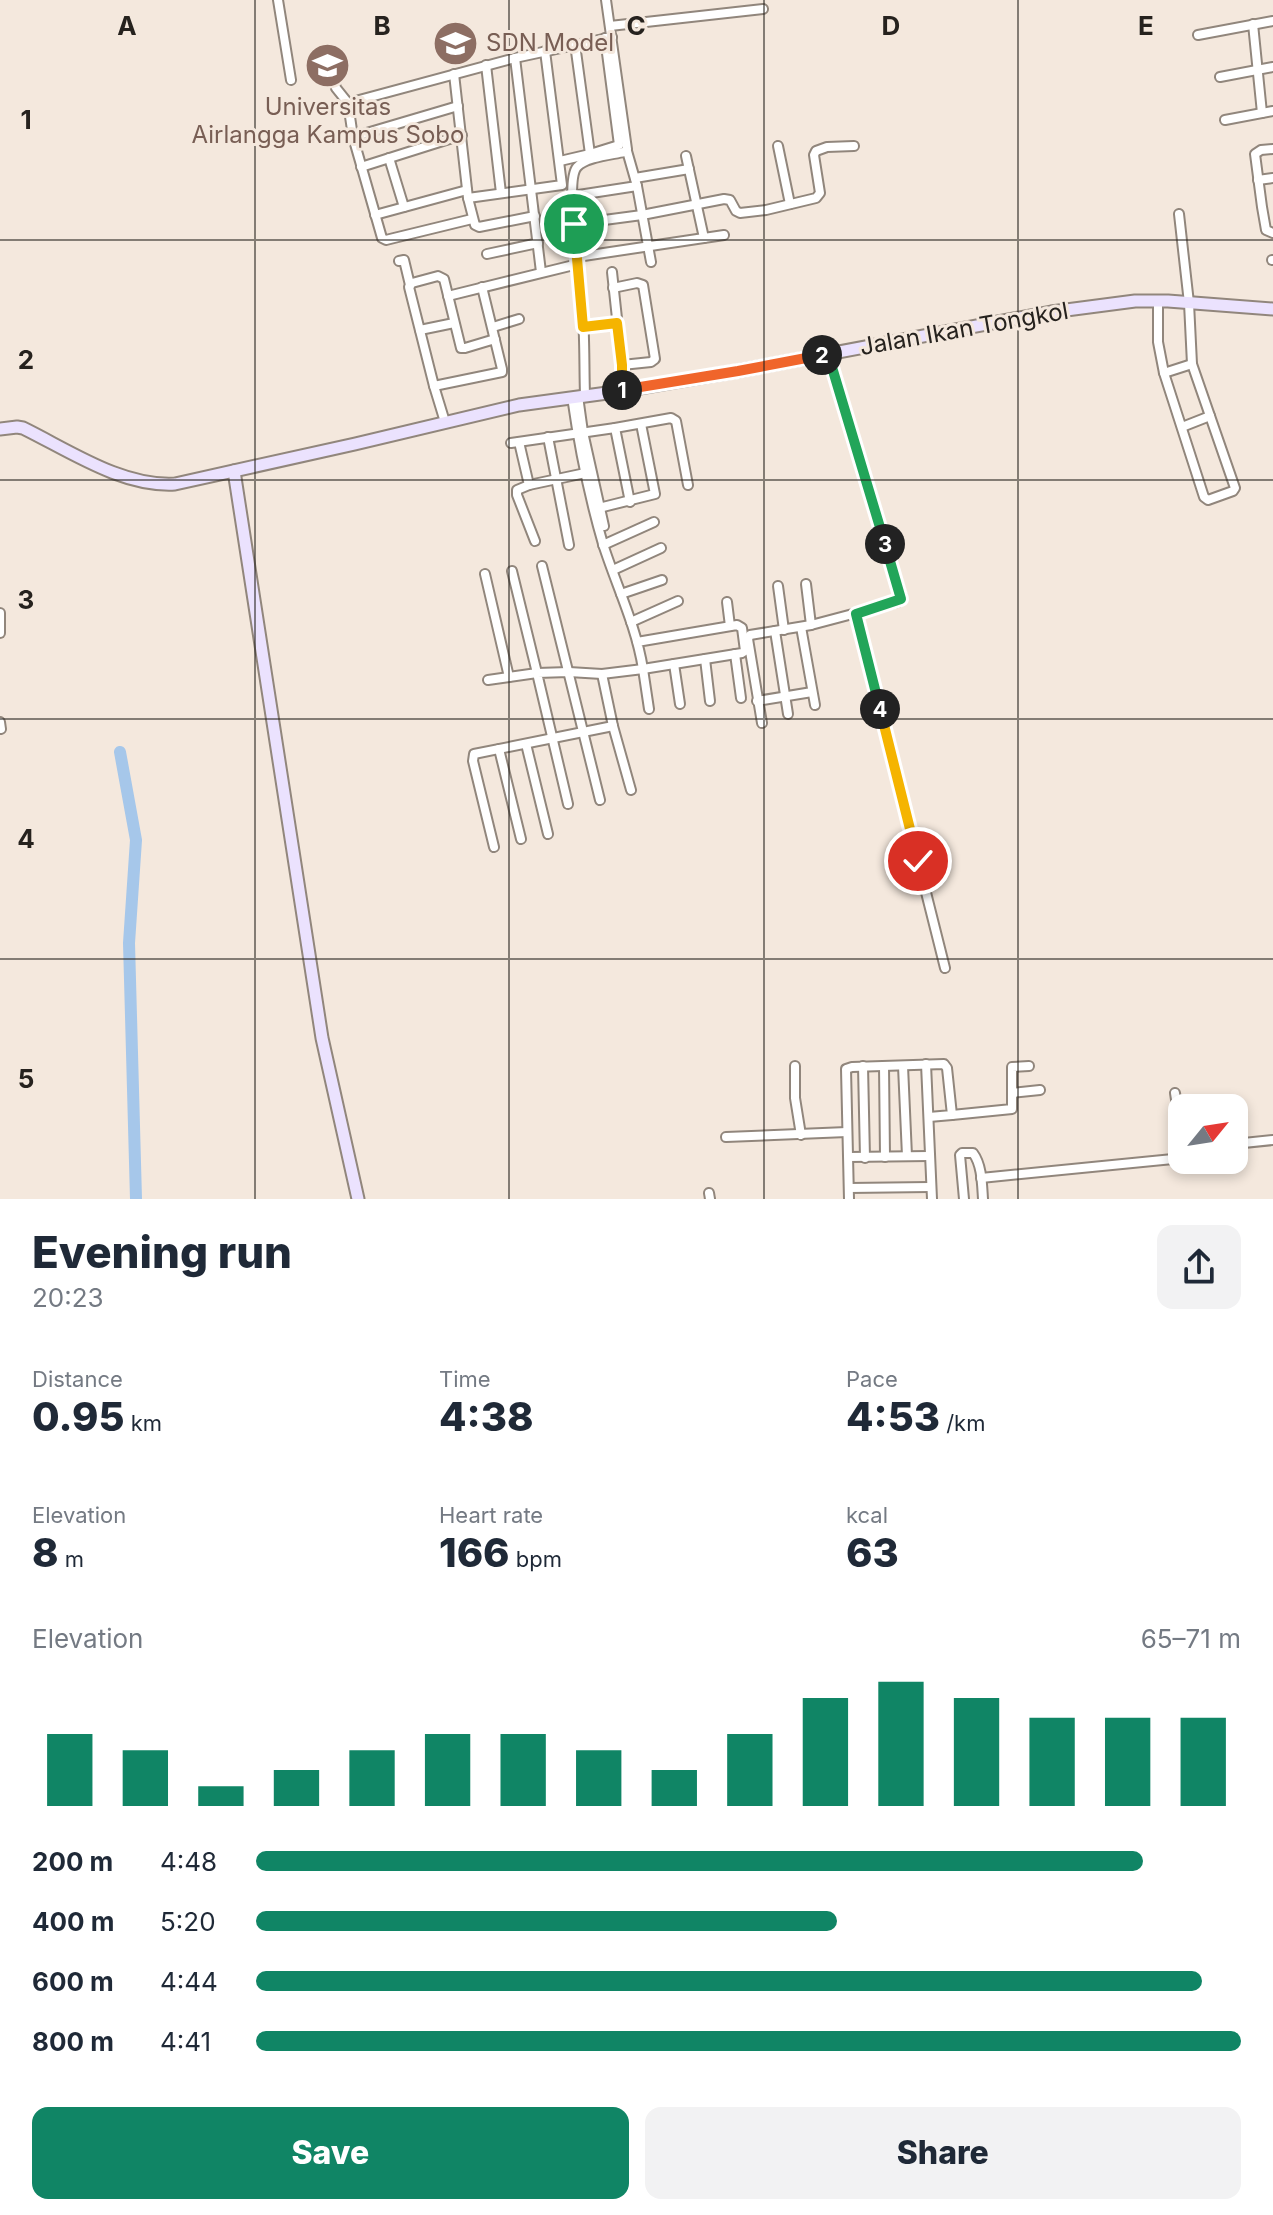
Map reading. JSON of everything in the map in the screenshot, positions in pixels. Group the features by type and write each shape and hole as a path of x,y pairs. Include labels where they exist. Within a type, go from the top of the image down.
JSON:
{"street":[{"path":"278,0 291,80"},
{"path":"560,161 619,145 606,0"},
{"path":"610,26 763,9"},
{"path":"1198,35 1273,21"},
{"path":"1253,24 1262,113"},
{"path":"348,103 486,65 609,38"},
{"path":"609,38 627,151 651,262"},
{"path":"575,44 590,154"},
{"path":"375,215 468,194 562,185 545,51"},
{"path":"327,53 336,88 348,103 353,137 381,237 386,240 472,219"},
{"path":"515,58 541,272"},
{"path":"486,65 501,193"},
{"path":"1220,77 1273,67"},
{"path":"454,74 468,194 475,225 479,227 535,216"},
{"path":"353,137 458,106"},
{"path":"1225,120 1273,111"},
{"path":"361,167 462,135"},
{"path":"778,146 790,204"},
{"path":"574,224 730,200 740,213 819,196 816,151 827,147 854,146"},
{"path":"1273,149 1255,154 1266,230 1273,233"},
{"path":"627,151 579,165 574,173 572,196 583,327 578,396 580,432 605,546 637,642 649,709"},
{"path":"686,156 704,238"},
{"path":"389,158 404,207"},
{"path":"572,196 689,169"},
{"path":"1258,180 1273,178"},
{"path":"1262,207 1273,206"},
{"path":"1158,301 1158,342 1164,373 1204,497 1208,500 1230,493 1235,488 1192,364 1179,214"},
{"path":"448,296 577,261 647,246 724,235"},
{"path":"487,254 538,243"},
{"path":"399,261 404,260 445,422"},
{"path":"612,272 622,391"},
{"path":"410,285 441,277 462,348 495,339"},
{"path":"613,288 637,283 643,285 655,359 622,365"},
{"path":"434,386 502,372 482,287"},
{"name":"Jalan Ikan Tongkol","path":"0,429 23,428 130,480 153,484 190,482 519,405 622,391 1051,312 1125,301 1273,309"},
{"path":"493,327 519,319"},
{"path":"420,330 454,323"},
{"path":"583,327 617,323"},
{"path":"762,723 749,637 755,633 806,626 856,614 898,602 902,597 828,354"},
{"path":"1164,373 1192,364"},
{"path":"1182,427 1210,416"},
{"path":"529,485 515,442 671,418 674,419 688,485"},
{"path":"597,508 653,496 656,492 641,424"},
{"path":"615,428 630,502"},
{"path":"548,437 569,545"},
{"path":"234,471 322,1038 358,1199"},
{"path":"535,541 516,492 529,485 589,473"},
{"path":"605,546 654,522"},
{"path":"613,570 661,548"},
{"path":"542,566 600,800"},
{"path":"512,571 568,804"},
{"path":"485,574 509,677"},
{"path":"621,594 662,580"},
{"path":"806,584 806,626 815,705"},
{"path":"778,586 779,630 788,714"},
{"path":"631,622 678,601"},
{"path":"727,602 730,626"},
{"path":"856,614 945,968"},
{"path":"0,617 0,633"},
{"path":"488,680 537,673 602,674 745,651 740,626 637,642"},
{"path":"735,654 741,698"},
{"path":"705,659 710,701"},
{"path":"674,664 680,704"},
{"path":"602,674 631,790"},
{"path":"757,701 812,692"},
{"path":"0,722 1,729"},
{"path":"494,847 472,758 474,754 613,726"},
{"path":"526,744 548,834"},
{"path":"499,749 521,839"},
{"path":"926,1064 932,1199"},
{"path":"849,1199 846,1069 926,1064 946,1066 952,1115"},
{"path":"795,1066 795,1098 801,1135"},
{"path":"863,1066 865,1158"},
{"path":"884,1066 885,1157"},
{"path":"903,1066 907,1156"},
{"path":"929,1117 1009,1110 1013,1105 1012,1067 1029,1066"},
{"path":"1012,1093 1040,1090"},
{"path":"726,1137 847,1132"},
{"path":"1248,1143 1273,1140"},
{"path":"964,1199 960,1153 975,1155 983,1199"},
{"path":"849,1157 929,1156"},
{"path":"981,1178 1168,1159"},
{"path":"849,1188 930,1187"}],"waterway":[{"path":"120,752 136,840 129,943 136,1199"}],"place":[{"name":"SDN Model","path":"455,43"},
{"name":"Universitas Airlangga Kampus Sobo","path":"328,65"}],"route":[{"path":"574,224 583,327 617,323 622,391 828,354 902,597 898,602 856,614 918,861"}]}
